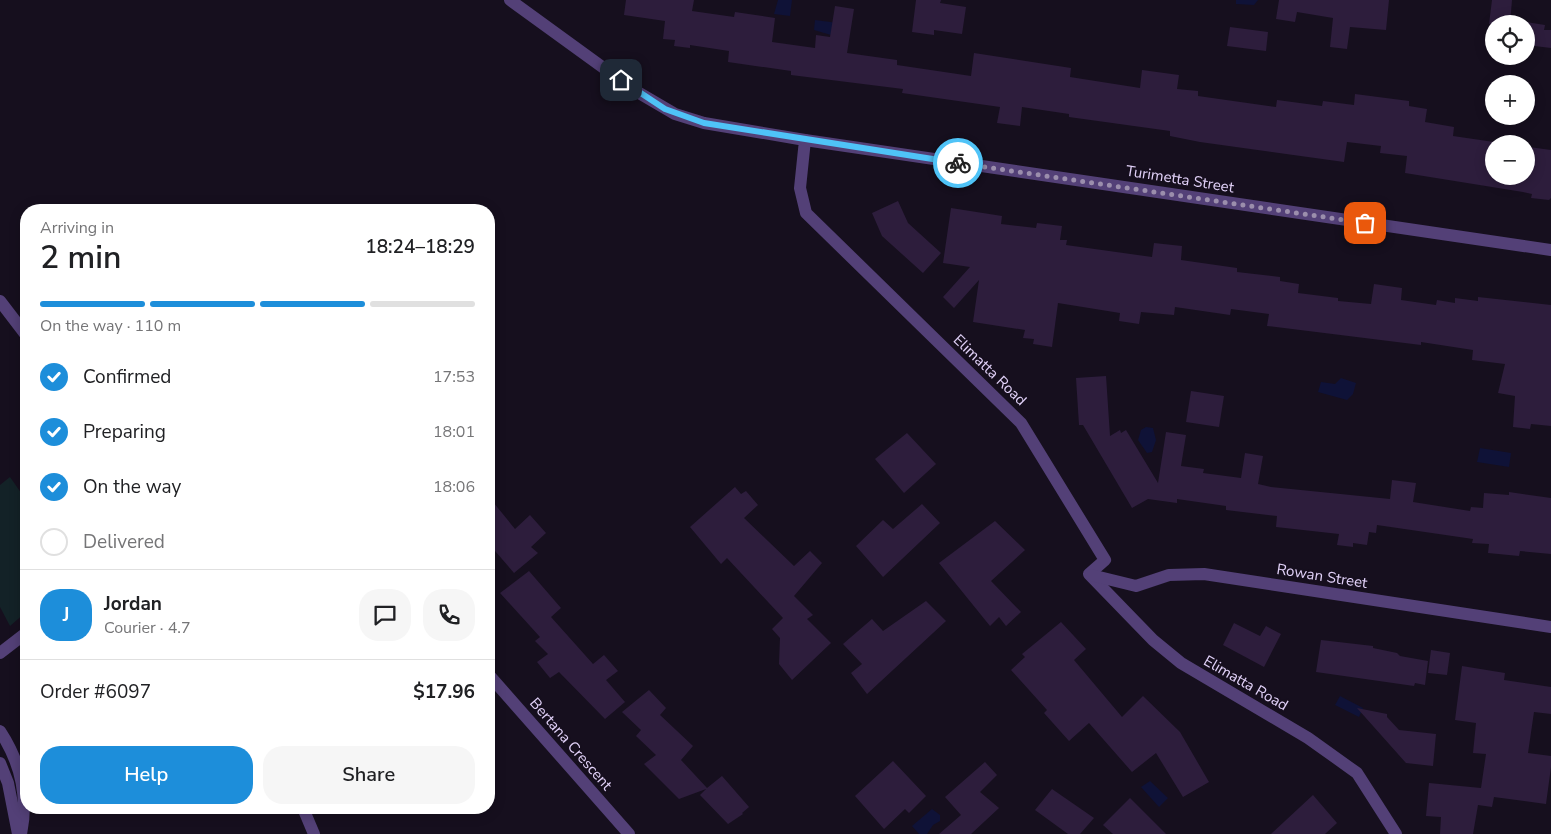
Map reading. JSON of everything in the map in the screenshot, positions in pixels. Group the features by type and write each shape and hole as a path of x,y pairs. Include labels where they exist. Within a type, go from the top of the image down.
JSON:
{"street":[{"path":"510,0 634,90 675,114 704,123 805,140"},
{"name":"Turimetta Street","path":"805,140 1551,250"},
{"name":"Elimatta Road","path":"805,140 800,188 806,213 1021,423 1104,560 1089,574 1153,640 1187,667 1308,738 1357,773 1396,834"},
{"path":"0,301 20,327"},
{"name":"Rowan Street","path":"1089,574 1136,586 1169,575 1204,574 1551,627"},
{"path":"0,653 20,638"},
{"name":"Bertana Crescent","path":"495,682 629,834"},
{"path":"0,731 12,752 20,774"},
{"path":"0,763 8,783 20,834"},
{"path":"20,834 25,814"},
{"path":"306,814 314,834"}],"shaded area":[{"path":"778,0 792,0 790,16 774,14"},
{"path":"1236,0 1258,0 1254,5 1236,4"},
{"path":"815,20 846,24 831,35 814,30"},
{"path":"1341,378 1356,383 1353,394 1347,400 1318,392 1321,382 1335,384"},
{"path":"1146,427 1153,428 1156,440 1152,452 1147,453 1138,440 1141,430"},
{"path":"1480,448 1511,453 1509,467 1477,462"},
{"path":"10,477 20,491 20,617 10,626 0,607 0,485"},
{"path":"1340,696 1363,708 1359,717 1335,705"},
{"path":"1150,781 1168,798 1159,807 1141,787"},
{"path":"932,809 940,815 940,821 933,825 927,834 919,834 912,826"}],"building":[{"path":"626,0 694,0 692,11 734,17 735,12 775,18 772,42 815,48 816,35 830,37 835,6 854,9 847,53 897,60 897,65 971,76 974,53 1071,68 1070,77 1140,88 1142,70 1179,75 1177,89 1198,91 1198,96 1276,107 1277,100 1322,106 1323,101 1354,105 1355,94 1409,101 1409,106 1427,109 1425,122 1454,127 1453,136 1485,141 1485,185 1535,185 1535,148 1551,150 1551,198 1549,200 1531,198 1532,194 1523,192 1405,173 1407,156 1380,153 1381,146 1347,142 1344,162 1200,142 1170,136 1170,131 1069,117 1069,114 1022,107 1020,126 997,123 1000,107 902,93 903,89 791,75 791,71 728,62 729,51 690,45 690,48 674,46 675,40 663,39 665,21 624,15"},
{"path":"916,0 941,0 940,3 966,7 962,34 934,30 934,35 912,32"},
{"path":"1279,0 1389,0 1386,30 1350,27 1347,49 1330,47 1333,18 1297,12 1295,22 1276,19"},
{"path":"1492,0 1512,0 1511,15 1490,15"},
{"path":"1535,23 1545,25 1544,30 1551,30 1551,48 1535,46"},
{"path":"1230,27 1268,32 1266,51 1227,46"},
{"path":"898,201 908,223 941,253 923,273 882,236 872,213"},
{"path":"951,208 1002,216 1001,224 1036,228 1037,223 1062,226 1060,240 1067,240 1066,245 1152,257 1154,243 1182,246 1181,260 1237,268 1237,272 1280,277 1280,281 1299,284 1298,293 1338,298 1338,301 1371,304 1374,284 1402,288 1401,300 1436,305 1437,300 1455,303 1455,298 1478,301 1478,297 1551,305 1551,426 1531,424 1530,429 1513,427 1515,396 1498,393 1505,364 1472,360 1473,350 1421,342 1421,345 1267,326 1269,314 1231,309 1230,315 1175,307 1174,315 1141,312 1139,324 1119,321 1120,313 1058,303 1052,347 1033,344 1034,339 1023,338 1025,330 973,322 979,280 954,308 943,297 970,267 943,263"},
{"path":"1106,376 1110,436 1120,430 1121,433 1126,430 1158,483 1166,432 1186,435 1181,466 1204,469 1203,473 1241,478 1245,453 1263,456 1258,484 1271,487 1390,499 1392,480 1416,483 1413,502 1470,511 1471,507 1483,508 1484,493 1509,495 1509,492 1551,498 1551,554 1520,551 1519,556 1488,553 1489,544 1472,543 1473,539 1377,525 1376,533 1369,532 1367,545 1353,543 1353,547 1337,545 1339,534 1276,527 1277,516 1226,510 1226,506 1177,499 1177,503 1148,499 1132,508 1083,425 1079,425 1076,378"},
{"path":"1191,391 1224,396 1219,427 1186,422"},
{"path":"907,433 936,464 904,493 875,459"},
{"path":"735,487 741,494 746,491 758,505 744,518 794,566 810,551 822,563 794,596 813,615 807,619 831,643 792,680 779,664 780,638 772,629 783,618 727,558 721,564 690,527"},
{"path":"495,504 515,529 530,515 546,533 531,547 538,553 514,573 495,551"},
{"path":"922,504 940,523 883,577 856,546 883,520 893,529"},
{"path":"995,521 1025,550 991,581 1021,612 1006,626 999,617 990,626 939,563"},
{"path":"529,571 561,608 551,617 593,664 604,655 618,671 606,680 625,702 605,719 559,672 550,678 537,662 548,654 535,641 540,637 500,593"},
{"path":"926,601 946,621 867,694 851,673 862,664 843,644 872,619 883,631"},
{"path":"1061,622 1086,649 1074,660 1122,717 1143,696 1180,732 1209,782 1183,797 1156,753 1132,772 1089,723 1069,741 1044,713 1047,710 1011,670 1025,657 1022,654"},
{"path":"1234,623 1260,636 1266,626 1281,634 1264,667 1223,645"},
{"path":"1321,640 1373,646 1373,648 1397,653 1400,656 1428,661 1425,685 1415,683 1414,686 1316,672"},
{"path":"1431,650 1450,653 1447,675 1428,673"},
{"path":"1462,666 1505,673 1504,680 1551,687 1551,714 1534,712 1528,753 1551,756 1551,767 1546,804 1494,797 1492,807 1478,805 1473,834 1440,834 1441,817 1426,816 1429,783 1481,788 1486,754 1473,753 1476,723 1455,720"},
{"path":"649,690 666,708 660,715 693,746 681,760 707,788 722,776 749,807 743,814 728,824 700,795 706,789 679,799 644,764 656,755 636,736 641,730 622,712"},
{"path":"1357,708 1387,714 1387,717 1399,730 1436,734 1433,766 1406,763"},
{"path":"893,761 926,796 909,813 905,809 884,829 855,796"},
{"path":"985,762 997,775 980,792 999,808 971,834 939,834 961,815 945,797"},
{"path":"1052,789 1094,818 1080,834 1068,834 1035,810"},
{"path":"1313,795 1337,823 1325,834 1271,834"},
{"path":"1130,798 1166,834 1113,834 1103,825"}],"way so far":[{"path":"958,163 1365,223"}],"route":[{"path":"621,80 665,109 704,123 958,163"}]}
